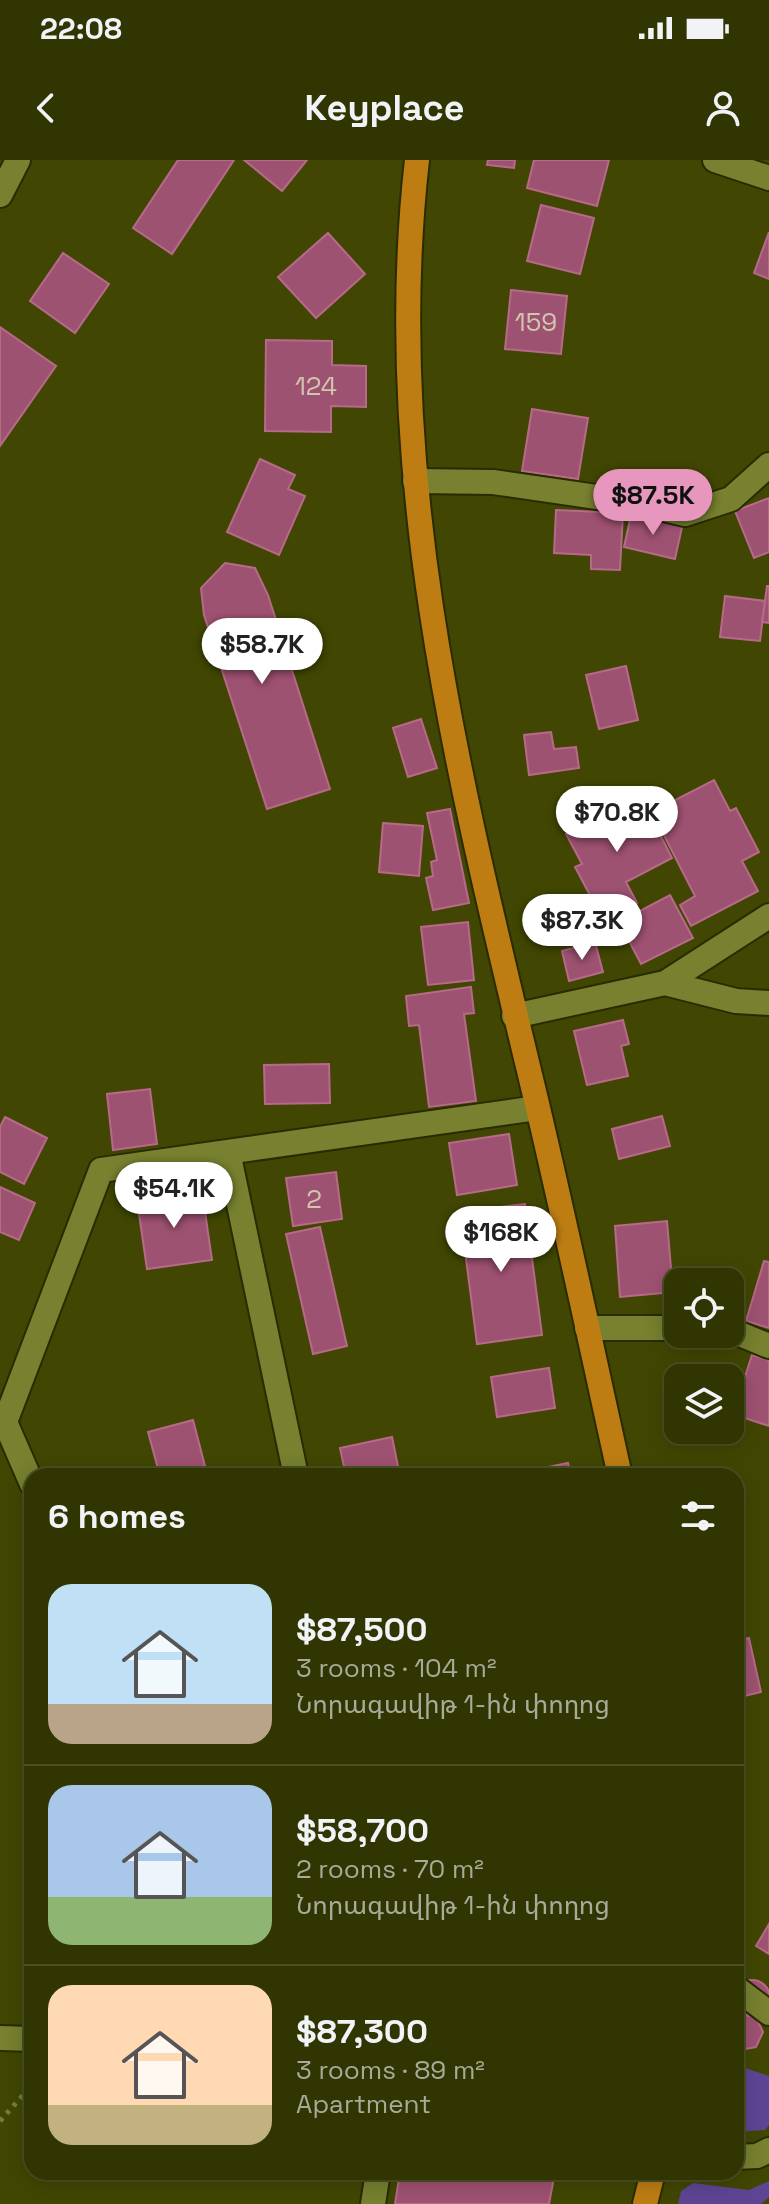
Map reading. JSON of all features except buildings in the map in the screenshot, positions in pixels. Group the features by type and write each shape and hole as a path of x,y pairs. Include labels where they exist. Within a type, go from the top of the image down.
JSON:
{"main road":[{"path":"417,160 407,243 415,481 434,641 514,1016 618,1468"},
{"path":"645,2204 651,2180"}],"street":[{"path":"715,160 769,178"},
{"path":"0,195 10,163"},
{"path":"415,481 493,482 638,503 685,514 731,499 769,465"},
{"path":"514,1016 665,983 769,916"},
{"path":"665,983 736,1001 769,1003"},
{"path":"24,1469 2,1426 101,1170 537,1108"},
{"path":"228,1152 294,1468"},
{"path":"587,1328 664,1328"},
{"path":"744,1336 769,1346"},
{"path":"744,1994 769,2013"},
{"path":"0,2038 24,2039"},
{"path":"744,2157 757,2156 769,2150"},
{"path":"373,2204 377,2180"}],"path":[{"path":"0,2121 24,2094"}],"shaded area":[{"path":"744,2068 769,2076 769,2125 765,2130 744,2131"},
{"path":"769,2181 769,2197 761,2204 678,2204 681,2191 693,2183 749,2190"}]}
